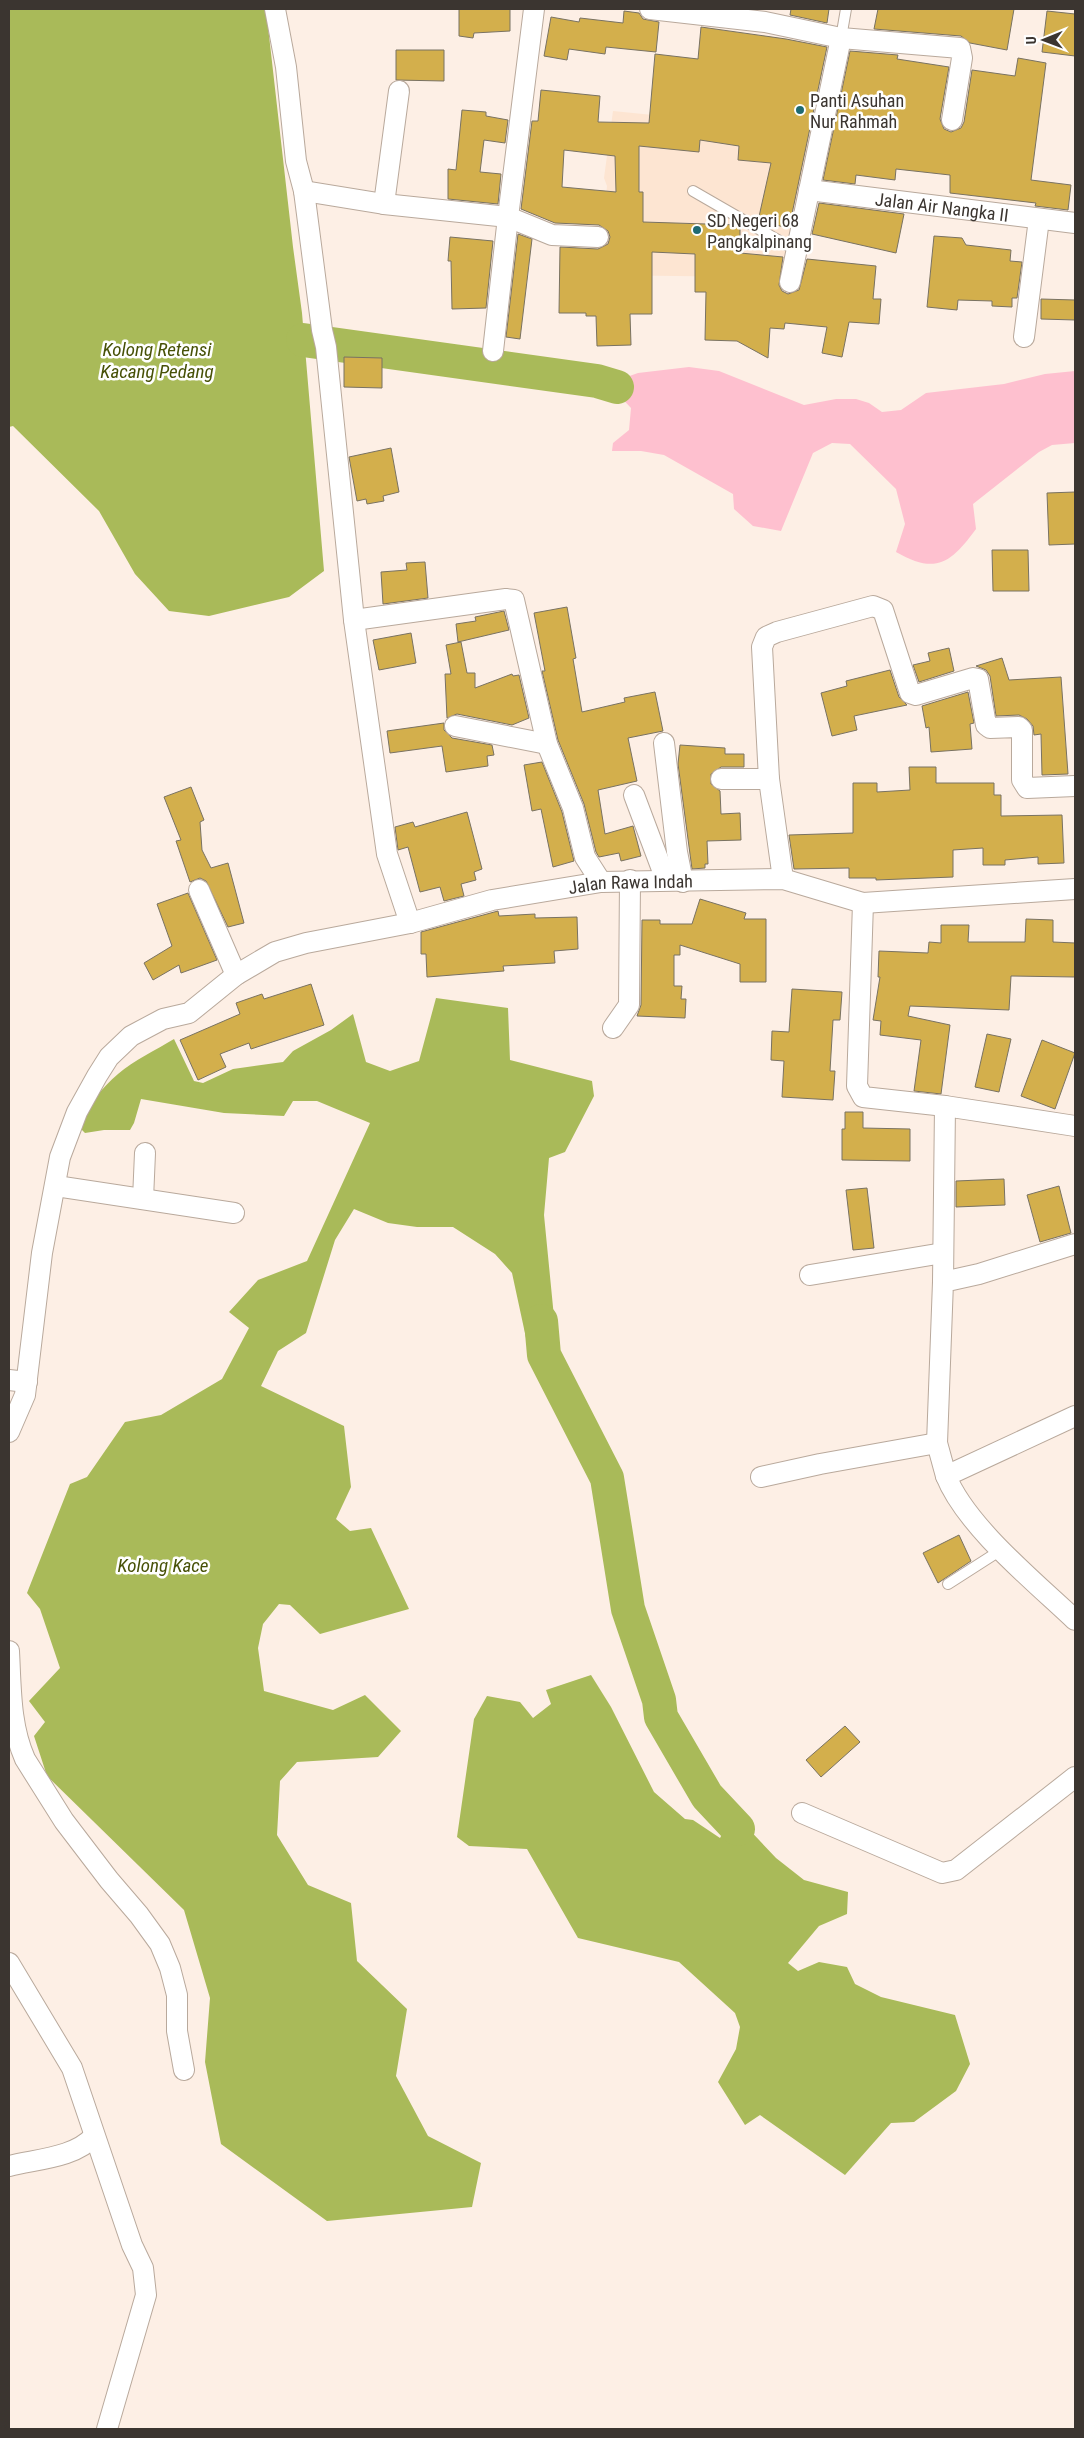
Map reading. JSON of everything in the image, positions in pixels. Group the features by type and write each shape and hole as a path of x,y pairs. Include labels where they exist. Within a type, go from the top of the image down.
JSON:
{"street":[{"path":"276,9 286,67 296,161 304,191 324,339 354,620 387,854 410,923"},
{"path":"493,351 534,9"},
{"path":"650,9 765,22 841,38 960,48 962,58 952,120"},
{"path":"790,282 841,38"},
{"path":"384,204 399,91"},
{"name":"Jalan Air Nangka II","path":"809,190 1075,222"},
{"path":"304,191 384,204 508,217 552,235 598,237"},
{"path":"1024,337 1038,219"},
{"path":"354,620 506,599 514,600 547,744 573,808 585,856 601,882"},
{"path":"783,879 769,779 762,646 766,637 777,632 876,606 883,610 910,693 916,695 973,678 978,679 986,725 990,728 1019,727 1022,730 1022,780 1024,786 1027,788 1075,786"},
{"path":"455,726 547,744"},
{"path":"664,743 676,852 674,881"},
{"path":"721,780 769,779"},
{"path":"634,795 674,881"},
{"name":"Jalan Rawa Indah","path":"9,1432 25,1395 18,1381 60,1157 77,1112 109,1057 131,1036 163,1019 189,1013 236,975 275,952 306,943 410,923 492,900 601,882 630,880 783,879 864,903 1075,888"},
{"path":"613,1028 629,1006 630,880"},
{"path":"199,890 236,975"},
{"path":"864,903 858,1050 859,1093 863,1097 945,1106 1075,1126"},
{"path":"945,1106 943,1282 937,1443 951,1489 962,1506 1001,1550 1075,1620"},
{"path":"143,1198 145,1153"},
{"path":"56,1186 234,1212"},
{"path":"943,1282 979,1274 1075,1244"},
{"path":"810,1275 943,1253"},
{"path":"946,1476 1075,1416"},
{"path":"761,1477 820,1464 937,1443"},
{"path":"9,1651 10,1708 19,1744 25,1759 64,1821 108,1880 140,1915 160,1944 170,1968 177,1995 178,2031 184,2070"},
{"path":"802,1813 942,1873 948,1873 956,1870 1075,1777"},
{"path":"9,1963 72,2068 94,2136 114,2185 132,2245 143,2268 146,2295 107,2429"},
{"path":"9,2166 54,2156 82,2146 94,2136"}],"lane":[{"path":"841,38 846,9"},
{"path":"693,191 796,251"},
{"path":"948,1584 1001,1550"}],"shaded area":[{"name":"SD Negeri 68 Pangkalpinang","path":"613,111 703,120 812,138 780,281 754,281 753,277 598,275 607,186 604,178"},
{"path":"689,367 719,371 804,405 836,399 856,399 869,403 882,412 901,410 926,393 1004,384 1045,374 1075,371 1075,443 1052,445 1039,452 973,504 976,529 959,550 942,562 922,563 896,552 905,524 896,489 850,444 832,443 813,453 781,531 753,526 734,509 733,494 664,455 641,451 612,451 613,443 629,430 631,408 615,391 621,379 638,373"}],"water":[{"name":"Kolong Retensi Kacang Pedang","path":"9,9 266,9 302,313 324,571 289,597 209,616 169,611 135,574 99,511 13,426 9,427"},
{"name":"Kolong Kace","path":"436,998 508,1008 510,1060 592,1081 594,1096 565,1152 549,1158 544,1215 558,1358 538,1377 531,1361 512,1273 495,1254 453,1227 417,1227 388,1223 354,1209 335,1240 306,1333 278,1351 261,1386 344,1426 351,1487 336,1519 350,1531 371,1528 409,1609 320,1634 290,1605 279,1604 263,1624 258,1648 264,1691 333,1710 365,1695 401,1731 378,1757 297,1762 280,1781 277,1835 308,1885 351,1903 357,1961 407,2009 396,2076 428,2136 481,2163 472,2207 327,2221 221,2144 205,2062 210,1998 184,1910 47,1776 34,1736 45,1722 29,1701 60,1668 40,1609 27,1593 70,1484 87,1477 125,1422 161,1415 222,1379 249,1328 229,1312 258,1280 307,1261 370,1123 317,1101 293,1101 284,1116 224,1113 141,1099 130,1130 104,1130 85,1133 77,1125 86,1111 101,1091 124,1069 174,1039 194,1081 203,1083 233,1069 283,1062 293,1051 331,1030 353,1014 366,1062 390,1071 419,1061"},
{"path":"591,1675 611,1707 654,1792 685,1819 693,1820 720,1838 725,1829 700,1809 710,1788 776,1858 804,1880 848,1892 847,1914 819,1926 788,1963 798,1971 819,1962 847,1967 855,1984 881,1997 955,2015 970,2064 956,2091 914,2122 891,2123 845,2175 760,2115 745,2125 718,2082 736,2049 740,2027 735,2013 679,1962 578,1938 527,1849 469,1846 457,1837 474,1719 487,1696 520,1702 533,1718 551,1704 546,1690"}],"building":[{"path":"459,9 510,9 510,31 474,33 473,38 459,36"},
{"path":"791,9 829,9 827,23 790,15"},
{"path":"878,9 1014,9 1007,50 970,43 961,36 874,29"},
{"path":"624,11 639,13 643,19 659,22 656,52 606,47 605,54 569,49 567,60 544,56 551,17 579,22 580,18 623,23"},
{"path":"1047,11 1075,14 1075,56 1042,52"},
{"path":"701,27 827,47 789,228 758,221 771,163 738,160 739,146 700,140 699,152 639,146 639,192 643,192 643,222 740,226 740,253 783,257 779,285 782,291 788,294 799,290 807,259 876,266 873,299 881,299 879,324 849,322 842,357 822,353 827,327 785,323 784,329 770,328 768,358 737,341 705,340 706,292 695,292 695,254 652,252 652,314 630,314 631,345 597,346 596,316 586,316 586,313 559,313 560,247 598,249 608,244 610,237 608,231 599,225 555,223 521,209 532,121 538,121 541,90 600,96 598,122 649,123 655,54 698,59","holes":["564,150 615,156 616,192 562,187"]},
{"path":"396,50 444,50 444,81 396,80"},
{"path":"850,51 898,55 897,59 949,67 940,119 944,129 951,132 961,128 964,122 972,70 1015,76 1018,58 1046,63 1031,180 1071,185 1068,210 1035,206 1036,203 950,193 950,175 896,169 895,180 856,175 855,184 823,180"},
{"path":"462,110 486,112 486,116 508,120 505,143 484,140 480,172 501,174 498,204 448,199 448,169 456,170"},
{"path":"819,203 904,214 896,253 812,234"},
{"path":"518,234 532,239 520,339 506,337"},
{"path":"934,236 962,238 966,245 1011,250 1010,261 1022,262 1017,298 1012,298 1012,307 992,306 992,301 958,300 957,310 927,307"},
{"path":"450,237 493,241 486,308 452,309 451,261 448,261"},
{"path":"1041,299 1075,300 1075,320 1041,319"},
{"path":"344,357 382,358 382,388 344,387"},
{"path":"391,448 399,492 383,496 384,501 367,504 366,499 357,501 349,457"},
{"path":"1075,492 1075,544 1049,545 1047,493"},
{"path":"992,550 1028,550 1029,591 993,591"},
{"path":"425,562 428,598 383,604 381,572 407,570 406,563"},
{"path":"567,607 576,658 573,659 582,712 625,702 624,698 655,692 663,731 628,738 637,781 598,790 605,834 633,826 641,856 621,861 619,853 599,857 596,852 584,804 558,740 542,671 545,671 534,613"},
{"path":"504,611 509,630 458,642 456,624 476,621 475,617"},
{"path":"411,633 416,663 379,670 373,640"},
{"path":"461,642 467,673 475,673 475,688 512,674 513,676 519,675 529,718 512,725 457,714 447,718 445,674 451,674 446,645"},
{"path":"949,648 954,671 919,682 913,665 930,661 928,653"},
{"path":"1002,658 1009,680 1061,677 1068,774 1042,775 1041,734 1034,735 1033,726 1027,719 1019,715 996,716 990,676 986,670 976,666"},
{"path":"890,670 899,697 907,705 854,716 857,730 832,736 821,693 847,686 846,681"},
{"path":"968,692 974,723 970,724 972,749 931,752 929,727 926,728 922,706"},
{"path":"444,723 444,730 452,738 492,745 494,755 487,756 488,766 446,772 442,746 390,753 387,731"},
{"path":"680,745 725,748 725,754 744,754 744,767 721,767 711,774 711,784 720,791 721,814 740,813 741,840 707,841 708,864 705,864 705,868 692,869 678,764"},
{"path":"542,762 562,812 574,861 553,867 541,809 532,811 524,765"},
{"path":"909,767 936,767 936,783 994,783 994,795 1001,795 1001,816 1062,815 1064,863 1038,864 1038,857 1005,860 1005,865 983,865 983,848 953,850 953,877 876,880 876,878 849,878 849,868 794,869 789,835 853,833 853,783 877,783 877,792 910,790"},
{"path":"191,787 204,820 200,822 202,850 211,868 228,863 244,923 228,927 206,881 200,878 190,882 176,841 181,840 164,797"},
{"path":"467,812 482,869 474,872 476,880 461,884 464,896 444,901 440,887 420,892 408,847 398,850 395,827 413,822 415,827"},
{"path":"188,893 217,960 181,973 179,965 153,980 144,963 172,946 157,904"},
{"path":"700,899 746,913 744,919 766,919 766,982 740,982 740,964 680,945 680,955 674,955 674,986 682,986 681,999 686,999 685,1018 637,1016 641,1005 642,920 660,920 660,924 692,924"},
{"path":"498,911 499,916 535,914 535,918 577,917 578,949 554,951 555,963 503,966 504,971 427,977 426,954 421,954 421,932"},
{"path":"1026,919 1053,920 1053,942 1075,943 1075,977 1011,976 1009,1010 910,1006 908,1016 950,1025 941,1094 914,1091 921,1040 880,1035 881,1021 873,1020 880,977 878,977 879,951 928,953 929,942 941,943 941,925 969,925 968,942 1025,942"},
{"path":"311,984 324,1025 251,1049 249,1043 220,1054 226,1067 198,1080 180,1040 240,1014 236,1003 262,994 264,999"},
{"path":"792,989 842,992 840,1020 833,1020 830,1071 835,1071 833,1100 782,1097 784,1061 771,1060 772,1031 789,1032"},
{"path":"987,1034 1011,1039 999,1092 975,1087"},
{"path":"1042,1040 1075,1053 1055,1109 1021,1096"},
{"path":"845,1112 863,1112 863,1128 910,1129 910,1161 842,1160 842,1129 845,1129"},
{"path":"1004,1179 1005,1205 956,1207 956,1181"},
{"path":"1059,1186 1071,1233 1040,1242 1027,1195"},
{"path":"867,1188 874,1248 853,1250 846,1190"},
{"path":"959,1535 971,1561 938,1583 923,1553"},
{"path":"845,1726 860,1742 821,1777 806,1760"}],"waterway":[{"path":"303,340 597,381 617,387"},
{"path":"541,1321 544,1355 607,1478 628,1609 659,1700 661,1717 707,1796 738,1829"}],"place":[{"name":"Panti Asuhan Nur Rahmah","path":"800,110"},
{"name":"SD Negeri 68 Pangkalpinang","path":"697,230"}]}
